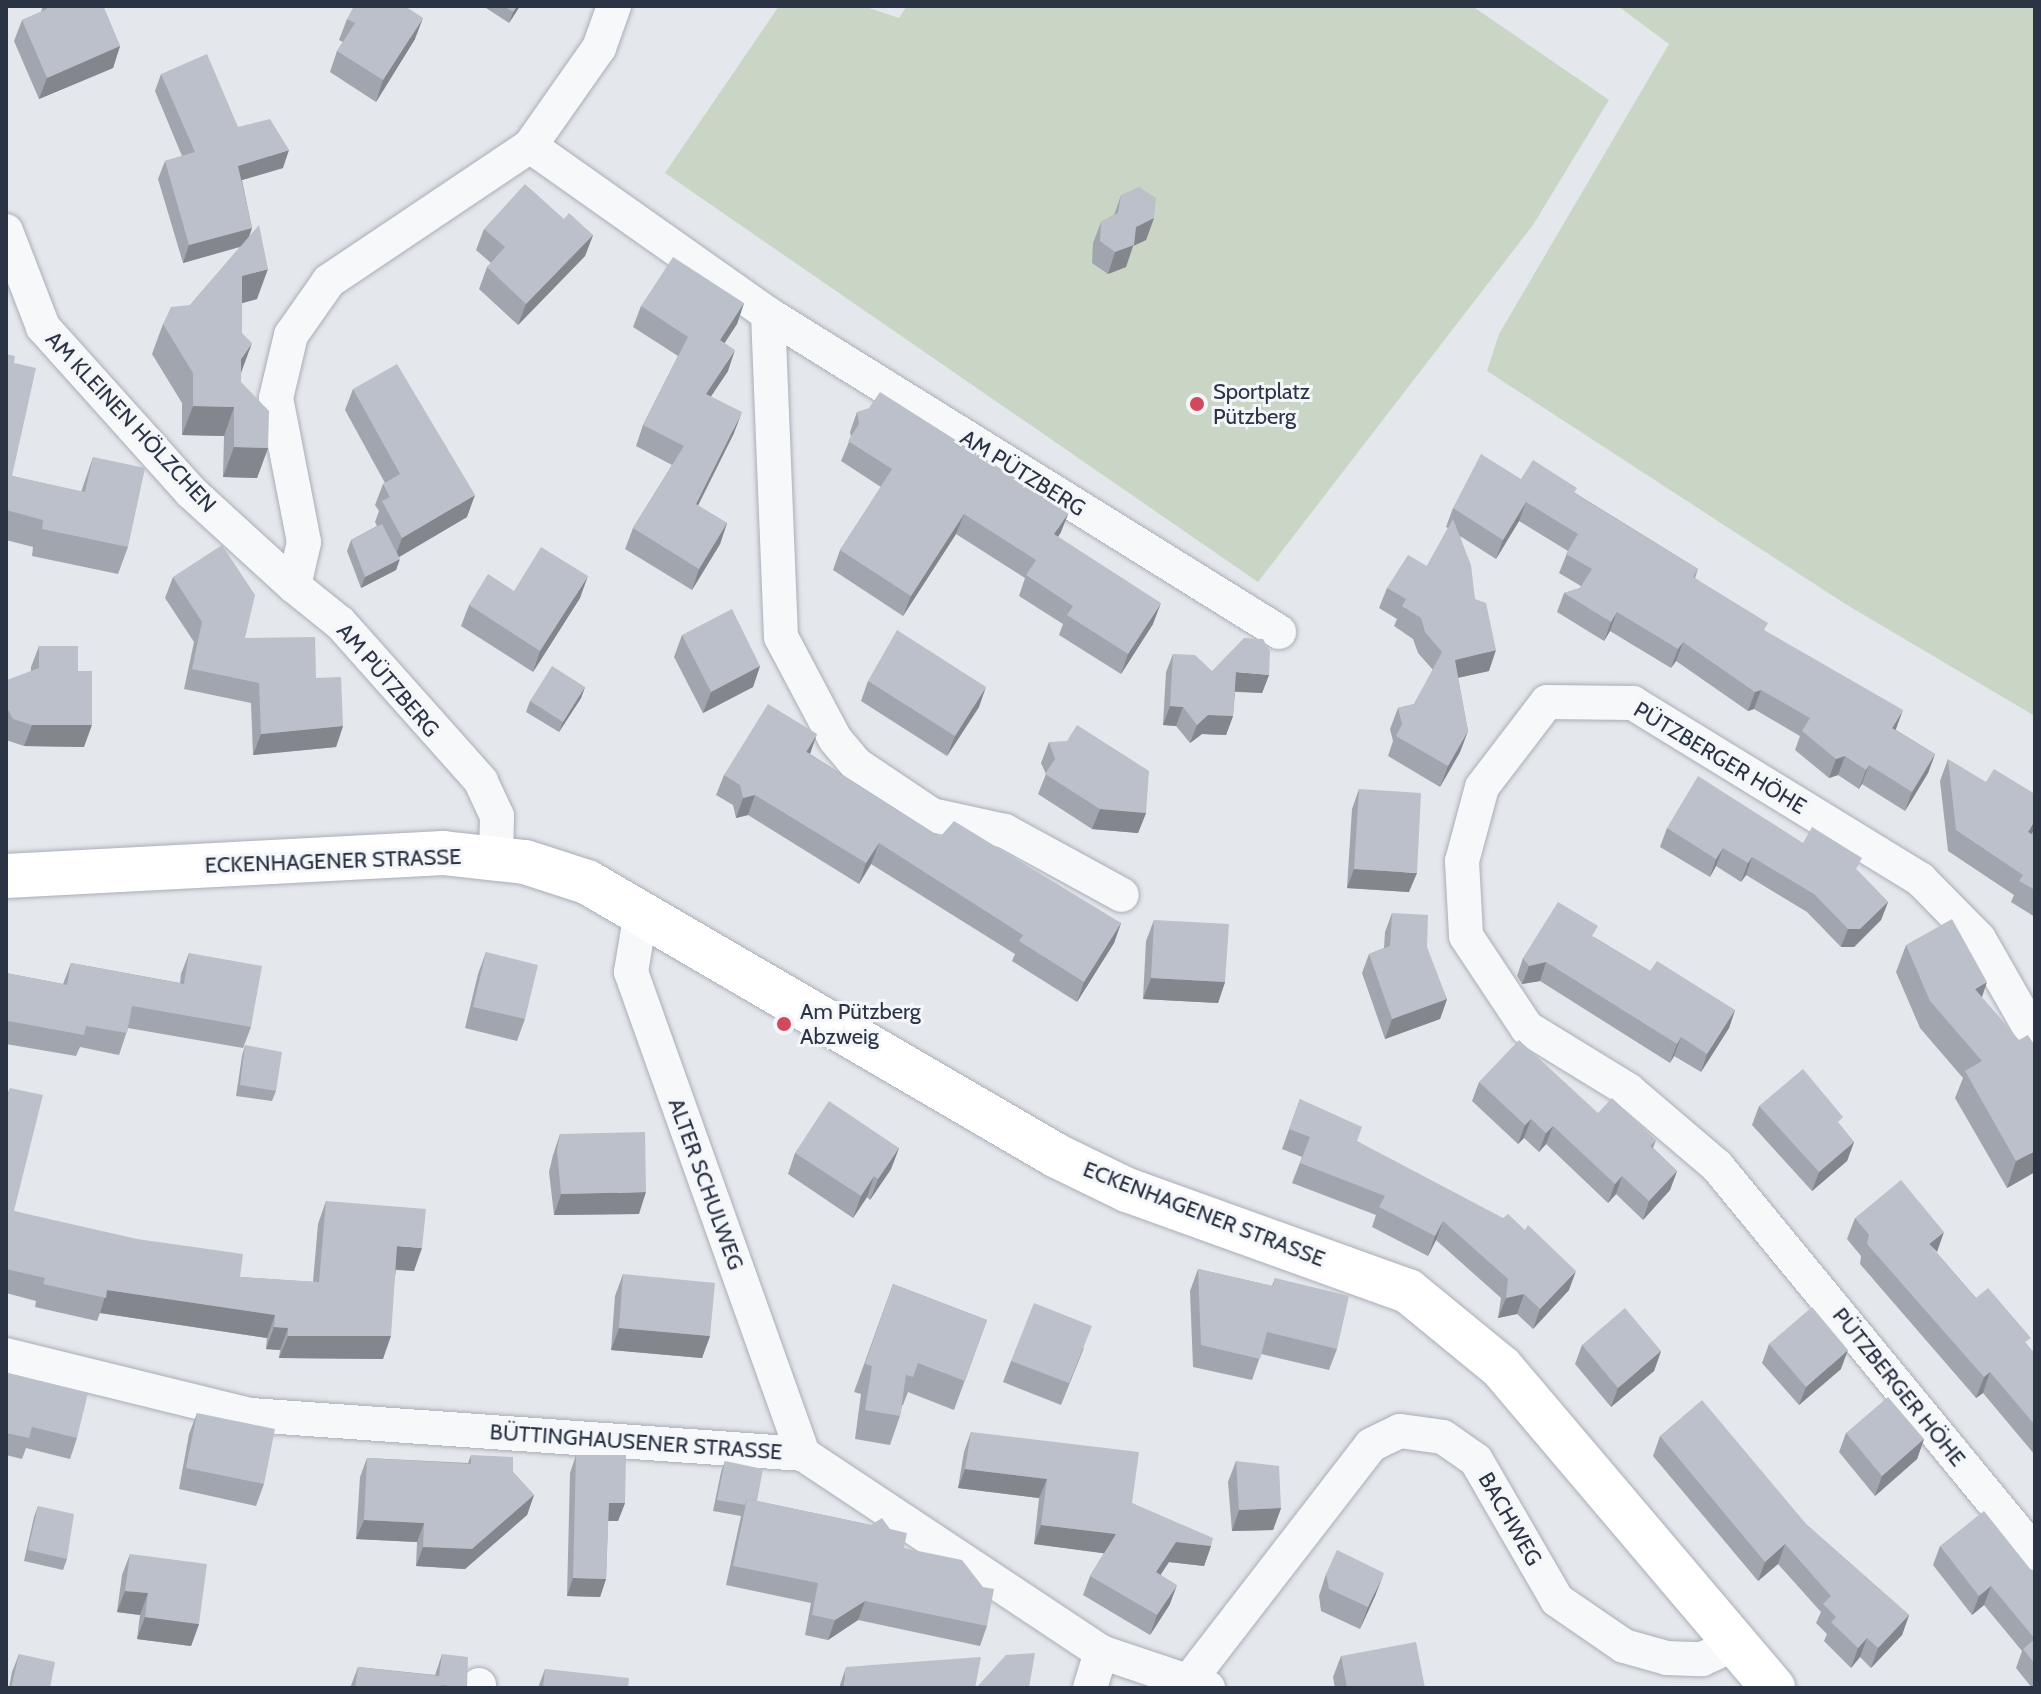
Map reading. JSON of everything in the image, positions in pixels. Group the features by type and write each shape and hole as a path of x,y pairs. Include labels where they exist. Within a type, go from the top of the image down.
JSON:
{"main road":[{"name":"ECKENHAGENER STRASSE","path":"6,876 443,853 496,858 568,874 641,912 1057,1156 1127,1190 1408,1291 1501,1367 1773,1688"}],"street":[{"path":"294,586 304,542 276,398 291,335 329,281 530,146 599,48 614,6"},
{"name":"AM PÜTZBERG","path":"530,146 768,314 1279,632"},
{"name":"AM KLEINEN HÖLZCHEN","path":"6,231 43,327 191,492 294,586"},
{"path":"768,314 781,637 835,739 856,764 932,815 1005,831 1122,895"},
{"name":"AM PÜTZBERG","path":"294,586 340,623 481,781 497,816 496,858"},
{"name":"PÜTZBERGER HÖHE","path":"2035,1037 1979,939 1920,879 1633,703 1547,702 1482,787 1462,861 1466,936 1527,1028 1628,1090 1717,1166 2035,1553"},
{"name":"ALTER SCHULWEG","path":"641,912 631,972 803,1454"},
{"name":"BÜTTINGHAUSENER STRASSE","path":"6,1355 251,1415 803,1454 1101,1652 1198,1685"},
{"name":"BACHWEG","path":"1198,1685 1371,1445 1400,1431 1443,1437 1476,1460 1557,1600 1624,1646 1667,1658 1702,1659 1735,1644"},
{"path":"1090,1688 1101,1652"}],"green space":[{"name":"Sportplatz Pützberg","path":"779,6 863,6 899,18 907,6 1472,6 1609,100 1533,225 1258,582 665,173"},
{"path":"1618,6 2035,6 2035,716 1847,605 1487,371 1499,334 1669,44"}],"building":[{"path":"46,6 103,6 120,46 47,78 22,20 47,9"},
{"path":"354,6 405,6 423,18 383,80 337,51 355,23 347,19"},
{"path":"207,54 238,127 270,119 289,150 238,166 252,228 189,245 165,161 195,152 161,74"},
{"path":"525,184 564,219 569,213 593,235 526,304 487,267 505,247 484,229"},
{"path":"1139,187 1156,198 1154,218 1136,227 1134,245 1115,252 1100,241 1101,222 1118,213 1121,195"},
{"path":"259,225 268,269 242,276 242,333 252,343 241,359 241,382 269,411 268,448 234,447 234,407 193,406 193,373 163,324 171,307 190,305"},
{"path":"673,257 744,303 720,340 735,350 706,394 742,412 696,504 727,523 699,569 633,528 684,446 643,425 688,337 641,306"},
{"path":"6,354 15,356 14,363 36,368 12,476 85,492 93,457 145,468 128,547 42,529 43,520 6,510"},
{"path":"397,364 475,495 402,538 382,501 390,497 383,484 400,474 353,389"},
{"path":"880,392 1069,512 1054,534 1161,603 1128,654 1067,615 1073,606 1026,575 1036,560 964,514 911,596 840,550 892,469 848,441 859,424 857,412 869,408"},
{"path":"1481,454 1521,479 1533,460 1577,488 1574,493 1698,569 1693,577 1768,623 1764,630 1903,710 1892,728 1935,754 1912,792 1869,765 1866,770 1845,756 1836,759 1802,731 1810,718 1761,690 1755,692 1683,642 1678,649 1617,612 1611,622 1564,593 1580,588 1592,569 1566,554 1578,534 1526,502 1503,540 1453,508"},
{"path":"1453,519 1471,565 1475,599 1486,603 1496,650 1455,660 1468,731 1448,766 1396,736 1402,724 1398,708 1414,704 1442,652 1425,632 1421,618 1402,606 1406,599 1387,588 1408,555 1427,566"},
{"path":"382,524 400,559 365,577 351,540"},
{"path":"222,545 255,595 245,638 315,637 316,678 341,677 343,726 261,734 259,683 192,669 202,622 173,577"},
{"path":"541,547 588,576 540,651 469,605 488,574 514,591"},
{"path":"732,609 760,666 711,692 682,635"},
{"path":"897,630 986,687 955,736 868,681"},
{"path":"1244,638 1263,639 1270,651 1269,675 1236,672 1233,716 1208,715 1197,725 1183,707 1170,706 1173,654 1195,655 1212,671"},
{"path":"39,646 78,646 78,671 92,671 92,725 32,725 13,719 6,706 7,680 39,668"},
{"path":"552,666 585,687 563,722 530,701"},
{"path":"768,704 817,734 806,752 940,837 954,821 1121,923 1084,982 1019,941 1023,935 879,843 866,863 755,795 743,798 740,785 724,775"},
{"path":"1077,725 1149,771 1146,813 1100,809 1045,774 1055,759 1049,742 1067,741"},
{"path":"1948,759 1986,782 1994,769 2035,794 2035,820 2028,832 2035,836 2035,890 2019,881 2023,875 1956,830"},
{"path":"1698,776 1803,843 1812,827 1862,858 1856,869 1888,902 1860,929 1848,929 1814,894 1752,857 1748,863 1723,848 1716,859 1667,828"},
{"path":"1359,789 1421,793 1417,873 1354,869"},
{"path":"1558,902 1598,926 1592,936 1650,971 1657,961 1735,1010 1707,1054 1681,1037 1677,1044 1546,962 1529,966 1523,958"},
{"path":"1392,913 1428,915 1427,947 1447,999 1392,1019 1369,954 1390,946"},
{"path":"1952,919 1987,982 1975,989 2019,1040 2028,1035 2035,1046 2035,1151 2016,1161 1965,1071 1982,1061 1930,1001 1906,945"},
{"path":"1154,920 1229,924 1225,982 1151,978"},
{"path":"486,952 538,965 525,1019 473,1007"},
{"path":"189,953 262,966 251,1027 132,1006 127,1033 86,1026 84,1035 8,1021 6,1034 6,973 67,985 71,963 184,984"},
{"path":"1519,1040 1598,1113 1612,1098 1656,1140 1650,1146 1677,1171 1649,1201 1622,1176 1615,1184 1553,1126 1546,1133 1531,1119 1525,1125 1479,1082"},
{"path":"245,1045 282,1052 276,1091 240,1085"},
{"path":"1803,1069 1843,1117 1838,1122 1854,1142 1819,1172 1759,1106"},
{"path":"10,1088 43,1095 14,1211 137,1239 243,1254 240,1277 319,1282 326,1201 426,1209 422,1248 397,1246 391,1336 288,1336 288,1328 274,1327 275,1315 107,1290 106,1298 43,1284 45,1278 6,1269 6,1104"},
{"path":"1300,1099 1362,1127 1357,1141 1503,1218 1508,1214 1525,1230 1528,1225 1576,1271 1540,1309 1524,1294 1506,1298 1508,1279 1443,1221 1435,1236 1379,1207 1385,1196 1300,1163 1310,1137 1289,1129"},
{"path":"829,1101 899,1148 878,1179 874,1176 861,1196 795,1153"},
{"path":"645,1132 646,1192 561,1194 557,1150 560,1134"},
{"path":"1901,1180 1944,1232 1929,1244 1976,1298 1988,1288 2031,1338 2025,1342 2035,1354 2035,1425 1990,1372 1984,1377 1867,1244 1869,1235 1855,1218"},
{"path":"1198,1269 1273,1286 1275,1278 1349,1296 1337,1349 1267,1332 1260,1359 1201,1345"},
{"path":"623,1274 715,1283 710,1336 619,1328"},
{"path":"893,1284 987,1320 965,1381 918,1363 913,1377 906,1375 900,1416 865,1410 872,1366 865,1364"},
{"path":"1034,1303 1092,1326 1069,1383 1011,1361"},
{"path":"1812,1307 1848,1350 1806,1387 1769,1344"},
{"path":"1625,1308 1661,1351 1618,1388 1582,1345"},
{"path":"6,1374 88,1393 77,1438 32,1427 29,1438 6,1433"},
{"path":"1888,1397 1924,1439 1882,1476 1846,1433"},
{"path":"1702,1400 1807,1525 1909,1615 1878,1648 1867,1638 1858,1648 1831,1622 1836,1617 1823,1604 1831,1596 1785,1544 1765,1562 1660,1436"},
{"path":"197,1413 275,1429 264,1484 186,1468"},
{"path":"971,1432 1139,1452 1132,1503 1213,1538 1211,1546 1176,1542 1156,1572 1177,1585 1157,1615 1090,1576 1116,1534 1041,1525 1047,1479 965,1469"},
{"path":"471,1455 513,1457 513,1472 534,1495 472,1549 423,1547 424,1523 364,1520 367,1458 471,1464"},
{"path":"576,1455 626,1455 625,1503 609,1503 606,1579 573,1578"},
{"path":"725,1461 763,1469 757,1501 747,1499 745,1505 717,1500"},
{"path":"1236,1461 1279,1466 1281,1508 1239,1510"},
{"path":"747,1499 871,1525 882,1518 890,1529 907,1533 904,1548 962,1560 983,1587 994,1589 987,1626 865,1601 835,1620 812,1615 818,1583 733,1566"},
{"path":"38,1506 74,1514 67,1559 28,1550"},
{"path":"1984,1511 2035,1575 2035,1639 1991,1586 1979,1596 1940,1546"},
{"path":"1337,1550 1384,1573 1368,1607 1329,1589 1326,1574"},
{"path":"130,1554 207,1564 199,1624 145,1617 148,1593 125,1591"},
{"path":"2035,1639 2035,1664 2023,1649"},
{"path":"1416,1642 1425,1688 1347,1688 1341,1656"},
{"path":"1035,1653 1029,1688 976,1688 1006,1655"},
{"path":"19,1654 55,1662 50,1688 11,1688"},
{"path":"442,1654 468,1657 467,1688 441,1685 440,1688 355,1688 358,1667 439,1676"},
{"path":"981,1657 975,1688 844,1688 846,1667"},
{"path":"545,1669 629,1678 628,1688 543,1688"}],"place":[{"name":"Sportplatz Pützberg","path":"1197,404"},
{"name":"Am Pützberg Abzweig","path":"784,1024"}]}
